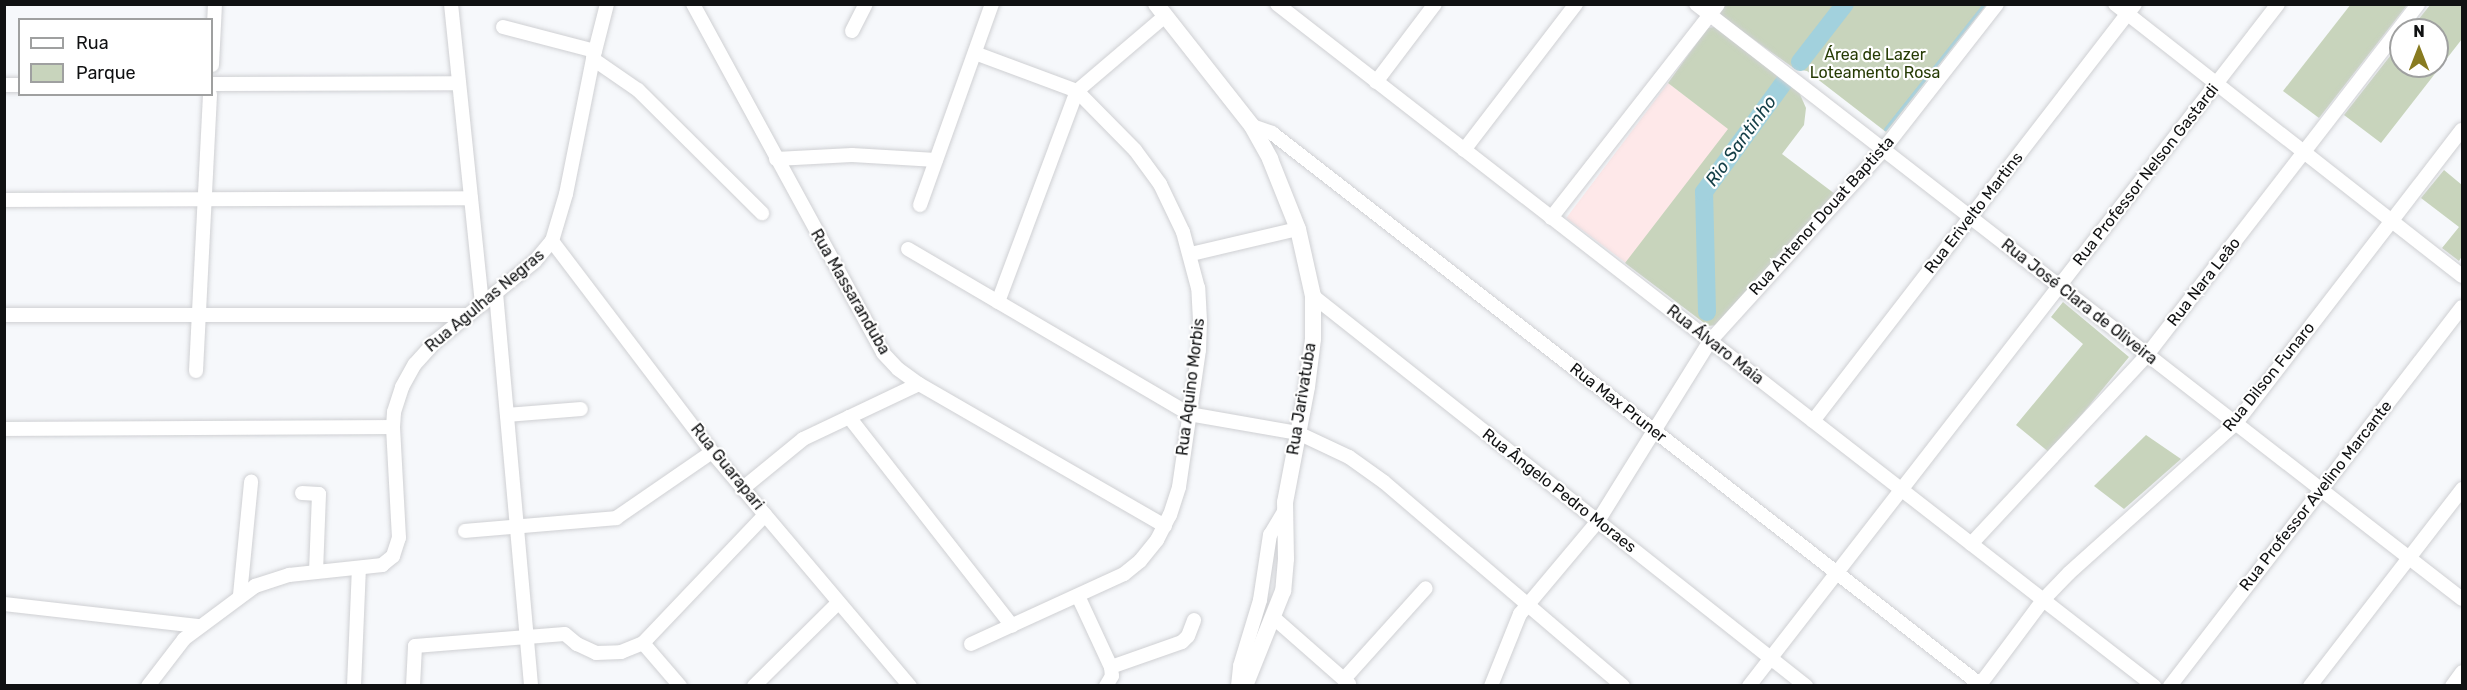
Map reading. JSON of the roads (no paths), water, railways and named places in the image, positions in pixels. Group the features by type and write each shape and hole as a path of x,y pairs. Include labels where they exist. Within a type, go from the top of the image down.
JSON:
{"main road":[{"name":"Rua Jarivatuba","path":"1161,10 1252,126 1279,176 1299,229 1313,296 1311,355 1284,512 1285,576 1274,618 1245,686"}],"street":[{"path":"213,45 215,4"},
{"path":"451,4 482,304"},
{"name":"Rua Agulhas Negras","path":"148,686 172,652 198,626 240,595 271,579 382,565 393,556 399,538 393,428 396,405 407,375 426,351 466,315 535,261 552,242 566,194 594,55 607,4"},
{"name":"Rua Massaranduba","path":"693,4 875,341 898,369 919,384 1165,526"},
{"path":"852,31 866,4"},
{"path":"920,205 992,4"},
{"name":"Rua Álvaro Maia","path":"1276,4 2154,686"},
{"path":"1376,82 1436,4"},
{"path":"1464,150 1576,4"},
{"name":"Rua José Clara de Oliveira","path":"1696,4 1714,10 1883,150 2463,598"},
{"name":"Rua Antenor Douat Baptista","path":"1491,686 1514,626 1527,604 1598,521 1710,341 1883,150 1996,4"},
{"path":"2115,4 2131,9 2216,84 2463,276"},
{"name":"Rua Professor Nelson Gastardi","path":"1749,686 2278,4"},
{"name":"Rua Nara Leão","path":"1971,544 2147,355 2418,4"},
{"name":"Rua Erivelto Martins","path":"1813,421 2131,9"},
{"path":"998,302 1077,91 1161,10"},
{"path":"1551,218 1714,10"},
{"path":"503,27 594,55 638,90 762,213"},
{"name":"Rua Aquino Morbis","path":"971,644 1078,596 1133,567 1148,552 1165,526 1179,487 1200,321 1198,288 1191,254 1168,196 1149,167 1077,91 975,53"},
{"path":"213,84 459,83"},
{"path":"196,370 210,96"},
{"name":"Rua Max Pruner","path":"1252,126 1272,133 1980,685"},
{"name":"Rua Dilson Funaro","path":"1980,685 2043,600 2090,553 2236,423 2463,130"},
{"path":"776,159 852,155 936,160"},
{"path":"4,200 471,198"},
{"path":"1191,254 1299,229"},
{"name":"Rua Guarapari","path":"552,242 712,452 908,685"},
{"path":"908,249 1190,414 1298,433 1366,468 1623,686"},
{"path":"496,293 531,686"},
{"name":"Rua Ângelo Pedro Moraes","path":"1313,296 1806,686"},
{"name":"Rua Professor Avelino Marcante","path":"2170,686 2463,307"},
{"path":"4,315 466,315"},
{"path":"742,489 793,446 919,384"},
{"path":"507,416 581,409"},
{"path":"849,417 1012,626"},
{"path":"4,429 393,428"},
{"path":"465,531 616,518 712,452"},
{"path":"240,595 251,482"},
{"path":"2310,686 2463,489"},
{"path":"302,493 319,494 316,572"},
{"path":"1238,686 1240,666 1260,600 1270,535 1274,524 1284,512"},
{"path":"413,686 415,646 565,634 587,650 603,653 621,652 643,643 765,515"},
{"path":"354,686 359,568"},
{"path":"1274,618 1347,682 1426,588"},
{"path":"1078,596 1111,667 1112,676 1106,686"},
{"path":"754,686 838,603"},
{"path":"4,604 198,626"},
{"path":"1111,667 1182,642 1188,636 1194,620"},
{"path":"643,643 680,686"},
{"path":"2452,686 2463,672"}],"waterway":[{"name":"Rio Santinho","path":"1800,62 1845,4"},
{"path":"1885,129 1984,4"},
{"name":"Rio Santinho","path":"1707,312 1704,192 1785,81"}],"park label":[{"name":"Área de Lazer Loteamento Rosa","path":"1875,64"}]}
